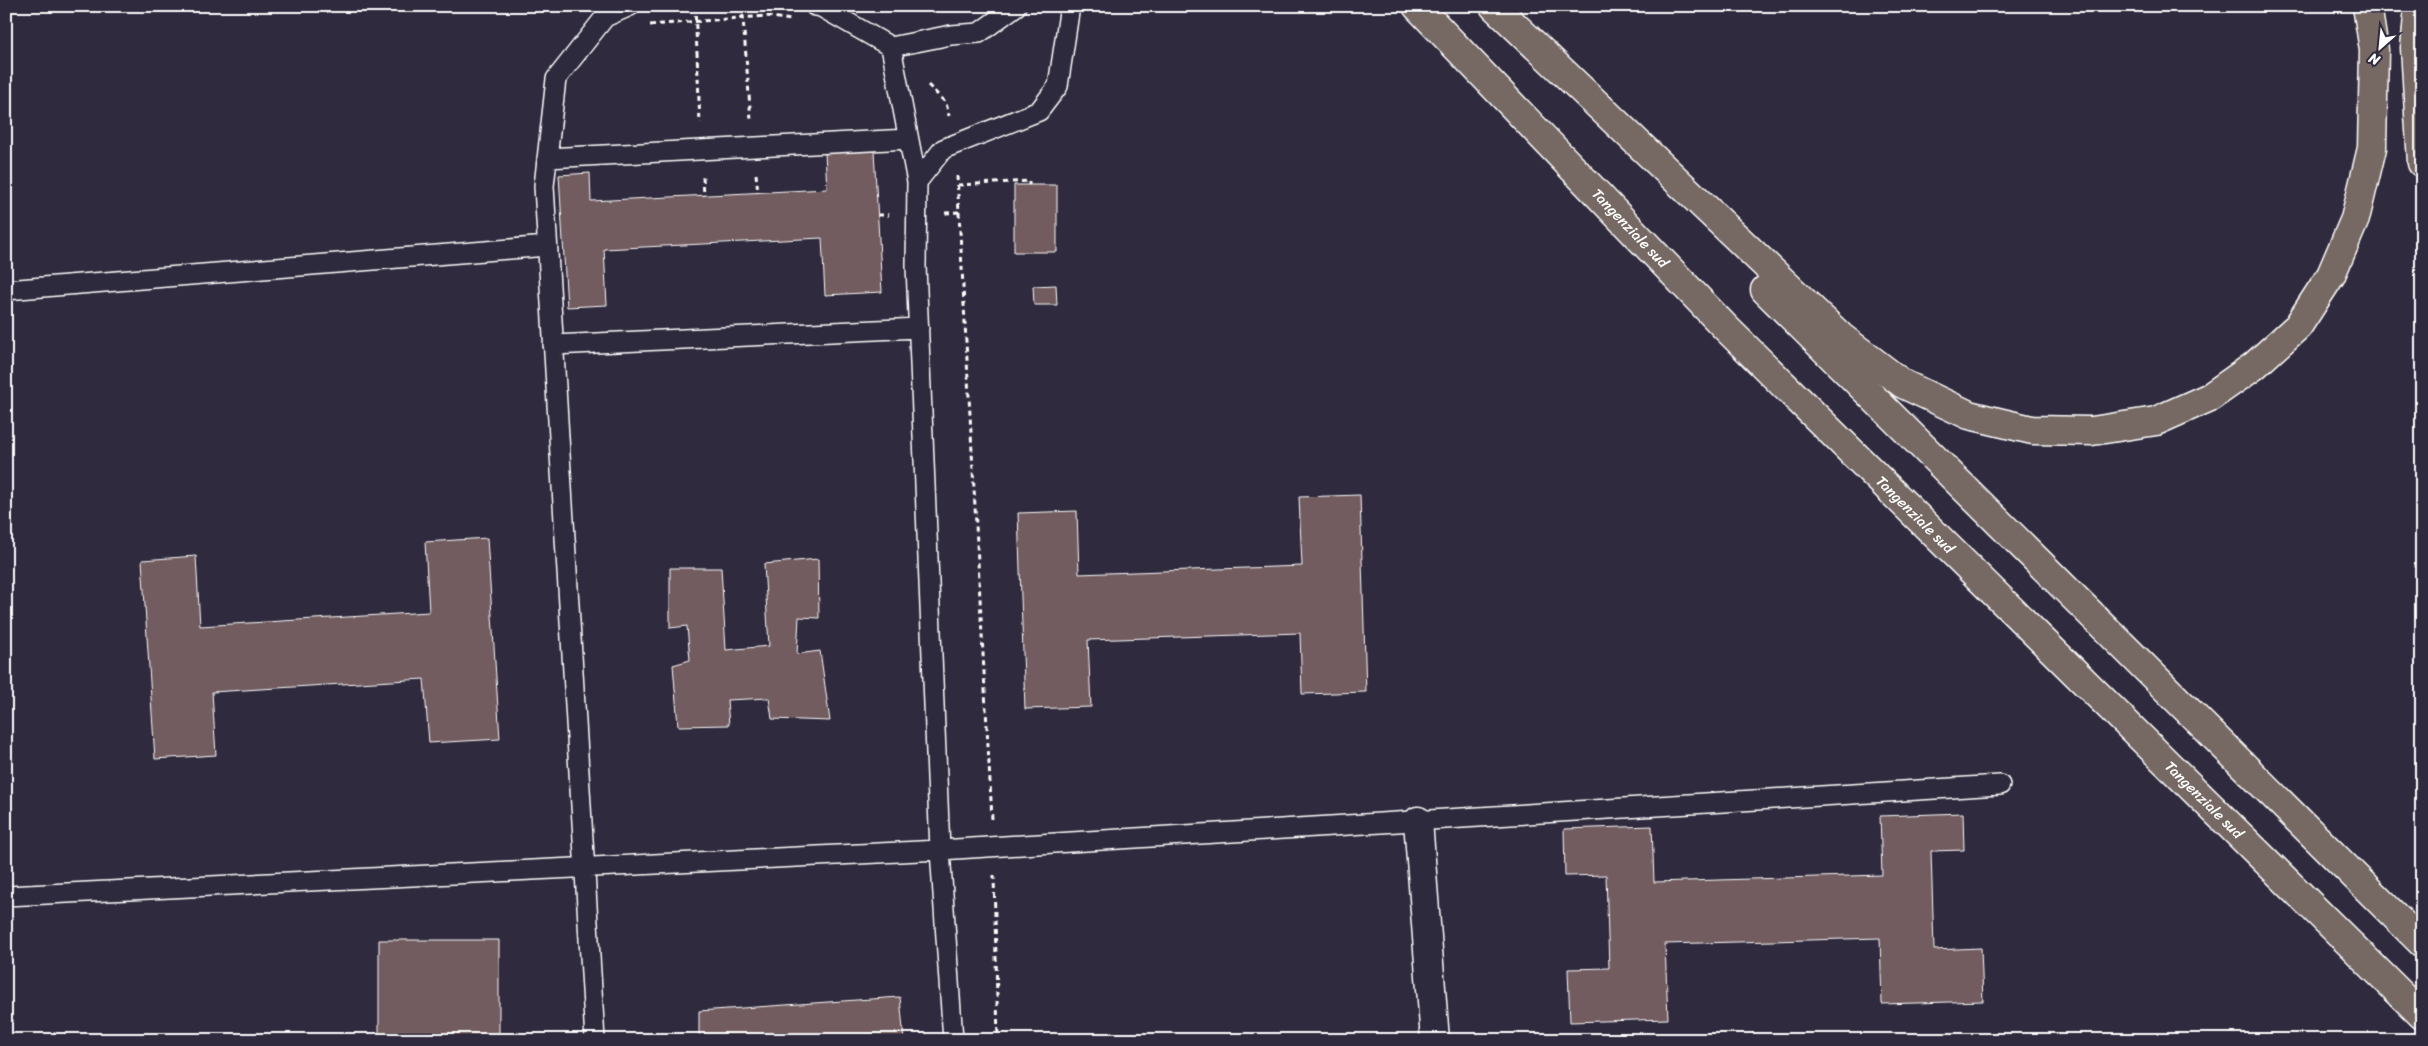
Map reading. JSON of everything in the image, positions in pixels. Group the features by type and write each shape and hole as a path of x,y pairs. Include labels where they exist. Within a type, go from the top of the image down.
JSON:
{"highway":[{"name":"Tangenziale sud","path":"1418,6 1725,327 2422,1016"},
{"path":"1488,6 1772,283 1903,384 1970,415 2032,430 2092,431 2156,421 2210,397 2254,366 2298,326 2331,275 2355,219 2372,148 2374,50 2367,6"},
{"path":"1494,6 1772,283 2422,943"},
{"path":"2419,6 2415,48 2422,163"}],"street":[{"path":"1418,821 1435,1040"}],"lane":[{"path":"594,1040 544,186 556,79 604,17 630,6"},
{"path":"815,6 821,7 891,48 951,34 979,33 1016,6"},
{"path":"917,182 943,149 1039,111 1058,86 1070,6"},
{"path":"891,48 917,182 919,328 940,850 953,1040"},
{"path":"547,158 908,139"},
{"path":"6,290 547,246"},
{"path":"553,345 919,328"},
{"path":"6,896 940,850 2000,785"}],"path":[{"path":"695,6 704,196"},
{"path":"742,6 758,193"},
{"path":"958,185 1029,181 1029,185"}],"building":[{"path":"874,151 882,292 825,295 822,238 604,249 607,305 567,307 559,175 590,173 591,201 827,189 825,153"},
{"path":"1014,185 1057,185 1057,252 1014,252"},
{"path":"1056,285 1057,305 1034,305 1033,286"},
{"path":"1360,495 1366,692 1302,694 1300,633 1088,640 1091,707 1025,709 1018,513 1077,511 1079,574 1302,566 1299,497"},
{"path":"487,538 500,739 429,743 424,679 212,692 216,755 155,759 142,560 196,556 200,626 429,612 425,542"},
{"path":"818,559 819,618 799,617 797,654 820,651 830,721 772,719 769,698 727,700 729,725 678,726 673,665 690,660 687,626 670,628 670,568 721,568 726,650 769,646 764,564"},
{"path":"1963,813 1964,850 1931,851 1934,950 1981,948 1983,1001 1882,1004 1880,938 1665,944 1668,1019 1570,1022 1568,969 1609,968 1606,875 1565,876 1564,829 1652,826 1654,882 1882,875 1880,816"},
{"path":"379,940 499,940 499,1040 379,1040"},
{"path":"900,997 904,1040 699,1040 699,1011"}]}
